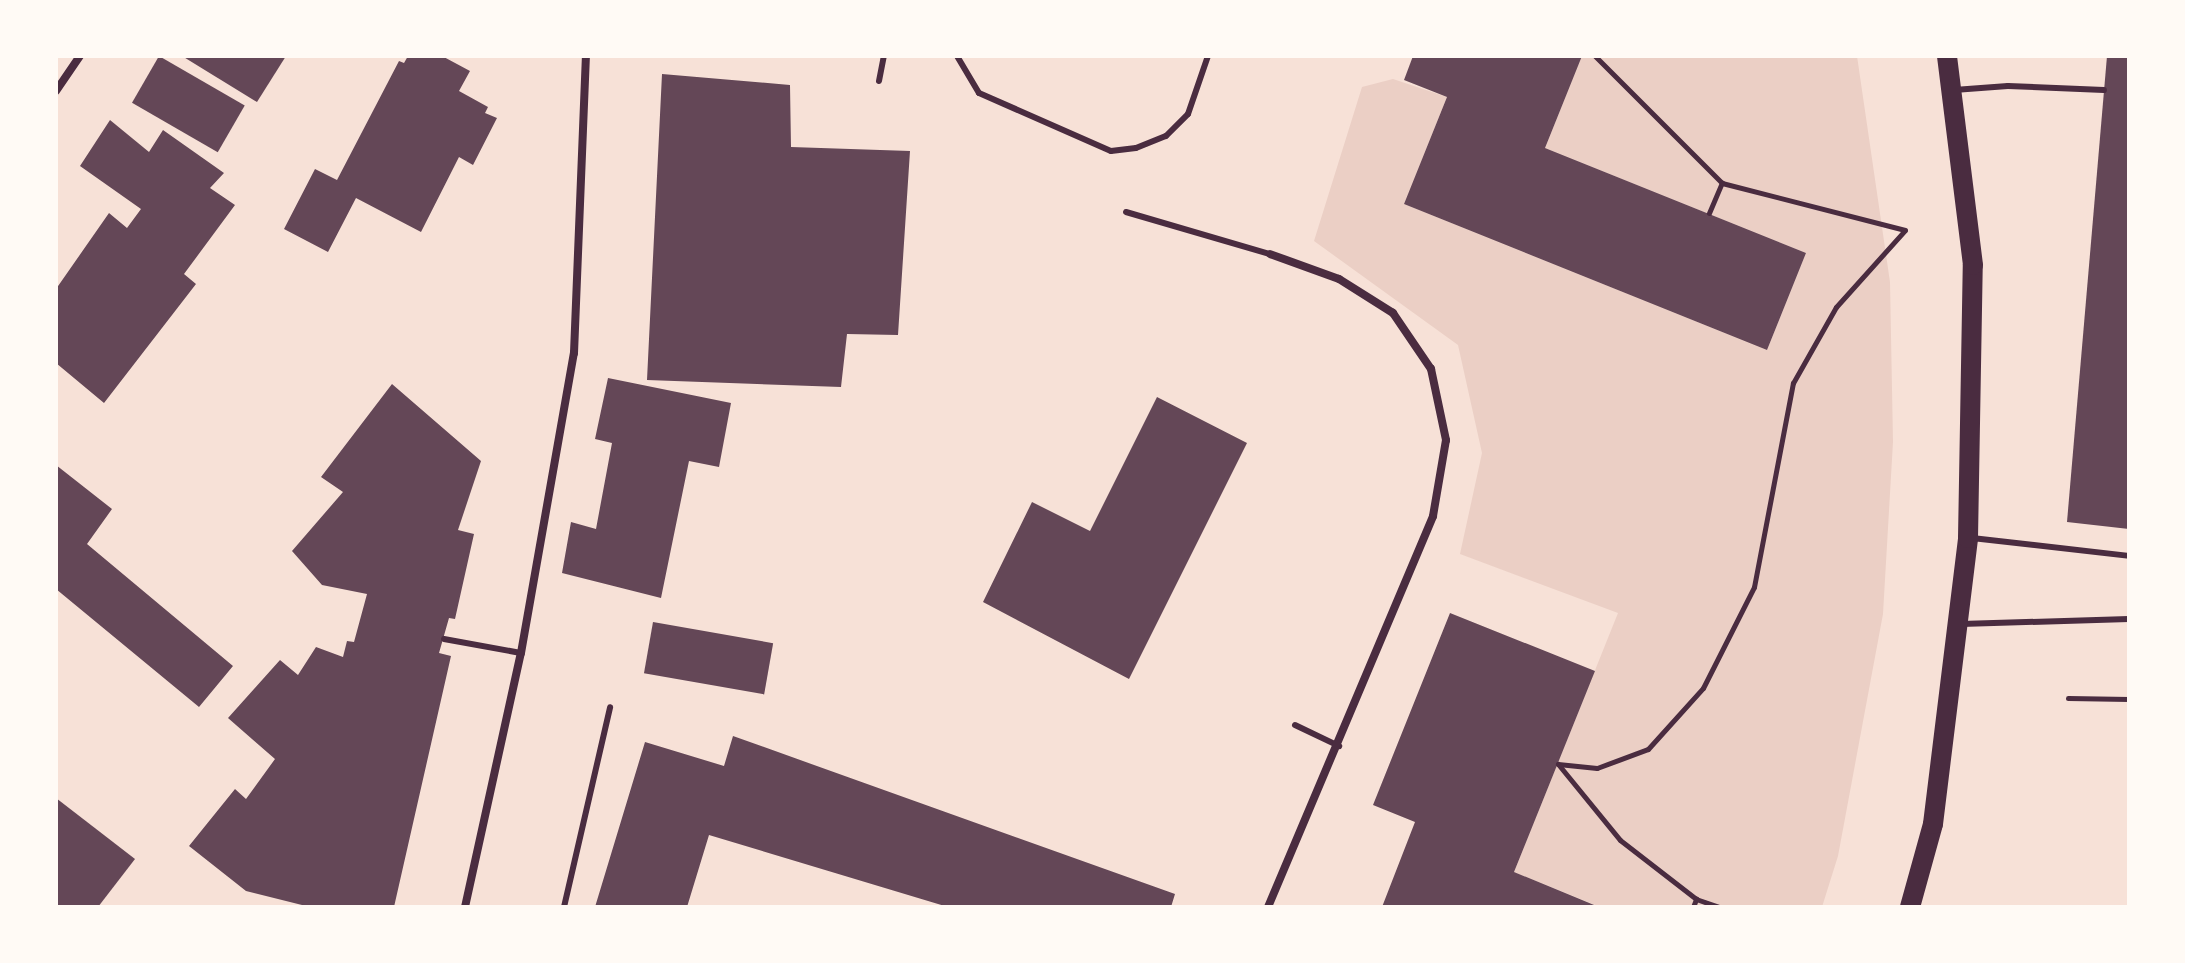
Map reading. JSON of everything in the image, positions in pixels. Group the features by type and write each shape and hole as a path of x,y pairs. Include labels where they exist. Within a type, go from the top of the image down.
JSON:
{"main road":[{"path":"1910,907 1933,824 1968,538 1973,265 1954,90 1947,56"}],"street":[{"path":"56,91 80,56"},
{"path":"465,907 521,653 574,353 586,56"},
{"path":"1268,907 1339,746 1433,516 1446,440 1431,369 1393,313 1339,279 1270,254"}],"lane":[{"path":"879,81 884,56"},
{"path":"957,56 963,73 979,93 1111,151 1166,136 1188,114 1208,56"},
{"path":"1954,90 2008,86 2104,90"},
{"path":"1126,212 1270,254"},
{"path":"1968,538 2129,556"},
{"path":"1957,624 2129,619"},
{"path":"444,639 521,653"},
{"path":"564,907 610,707"},
{"path":"1295,725 1339,746"}],"path":[{"path":"1595,56 1722,183 1905,230 1836,307 1793,383 1754,587 1703,688 1648,749 1597,768 1558,764 1620,840 1696,899 1719,907"},
{"path":"1709,213 1722,183"},
{"path":"2068,698 2129,699"},
{"path":"1693,907 1696,899"}],"shaded area":[{"path":"1582,56 1857,56 1890,282 1893,442 1883,614 1838,856 1822,907 1600,907 1514,872 1618,613 1460,554 1482,453 1458,345 1314,241 1362,87 1393,79 1447,97 1404,204 1767,350 1806,253 1545,148"}],"building":[{"path":"159,56 245,105 218,152 132,103"},
{"path":"182,56 286,56 257,102"},
{"path":"408,56 442,56 470,71 459,91 488,107 485,113 497,118 473,165 459,157 421,232 356,198 328,252 284,229 315,169 337,180 399,61 404,63"},
{"path":"1413,56 1582,56 1545,148 1806,253 1767,350 1404,204 1447,97 1404,80"},
{"path":"2107,56 2129,56 2129,529 2067,522"},
{"path":"662,74 790,85 791,147 910,151 898,335 847,334 841,387 647,380"},
{"path":"110,120 149,152 163,130 224,173 210,188 235,205 184,274 196,284 104,403 56,363 56,289 109,213 127,228 141,209 80,166"},
{"path":"608,378 731,403 719,467 689,461 661,598 562,573 571,522 596,529 612,443 595,439"},
{"path":"392,384 481,461 458,530 474,534 455,619 449,618 439,653 451,656 394,907 310,907 246,891 189,846 235,789 246,799 275,759 228,718 280,660 298,675 316,647 343,657 347,641 354,642 367,594 322,585 292,551 343,492 321,477"},
{"path":"1157,397 1247,443 1129,679 983,602 1032,502 1090,531"},
{"path":"56,465 112,509 87,544 233,666 199,707 56,589"},
{"path":"1450,613 1595,671 1514,872 1599,907 1382,907 1415,822 1373,805"},
{"path":"653,622 773,643 764,694 644,673"},
{"path":"733,736 1175,894 1171,907 948,907 709,835 687,907 595,907 645,742 724,766"},
{"path":"56,798 135,859 98,907 56,907"}]}
